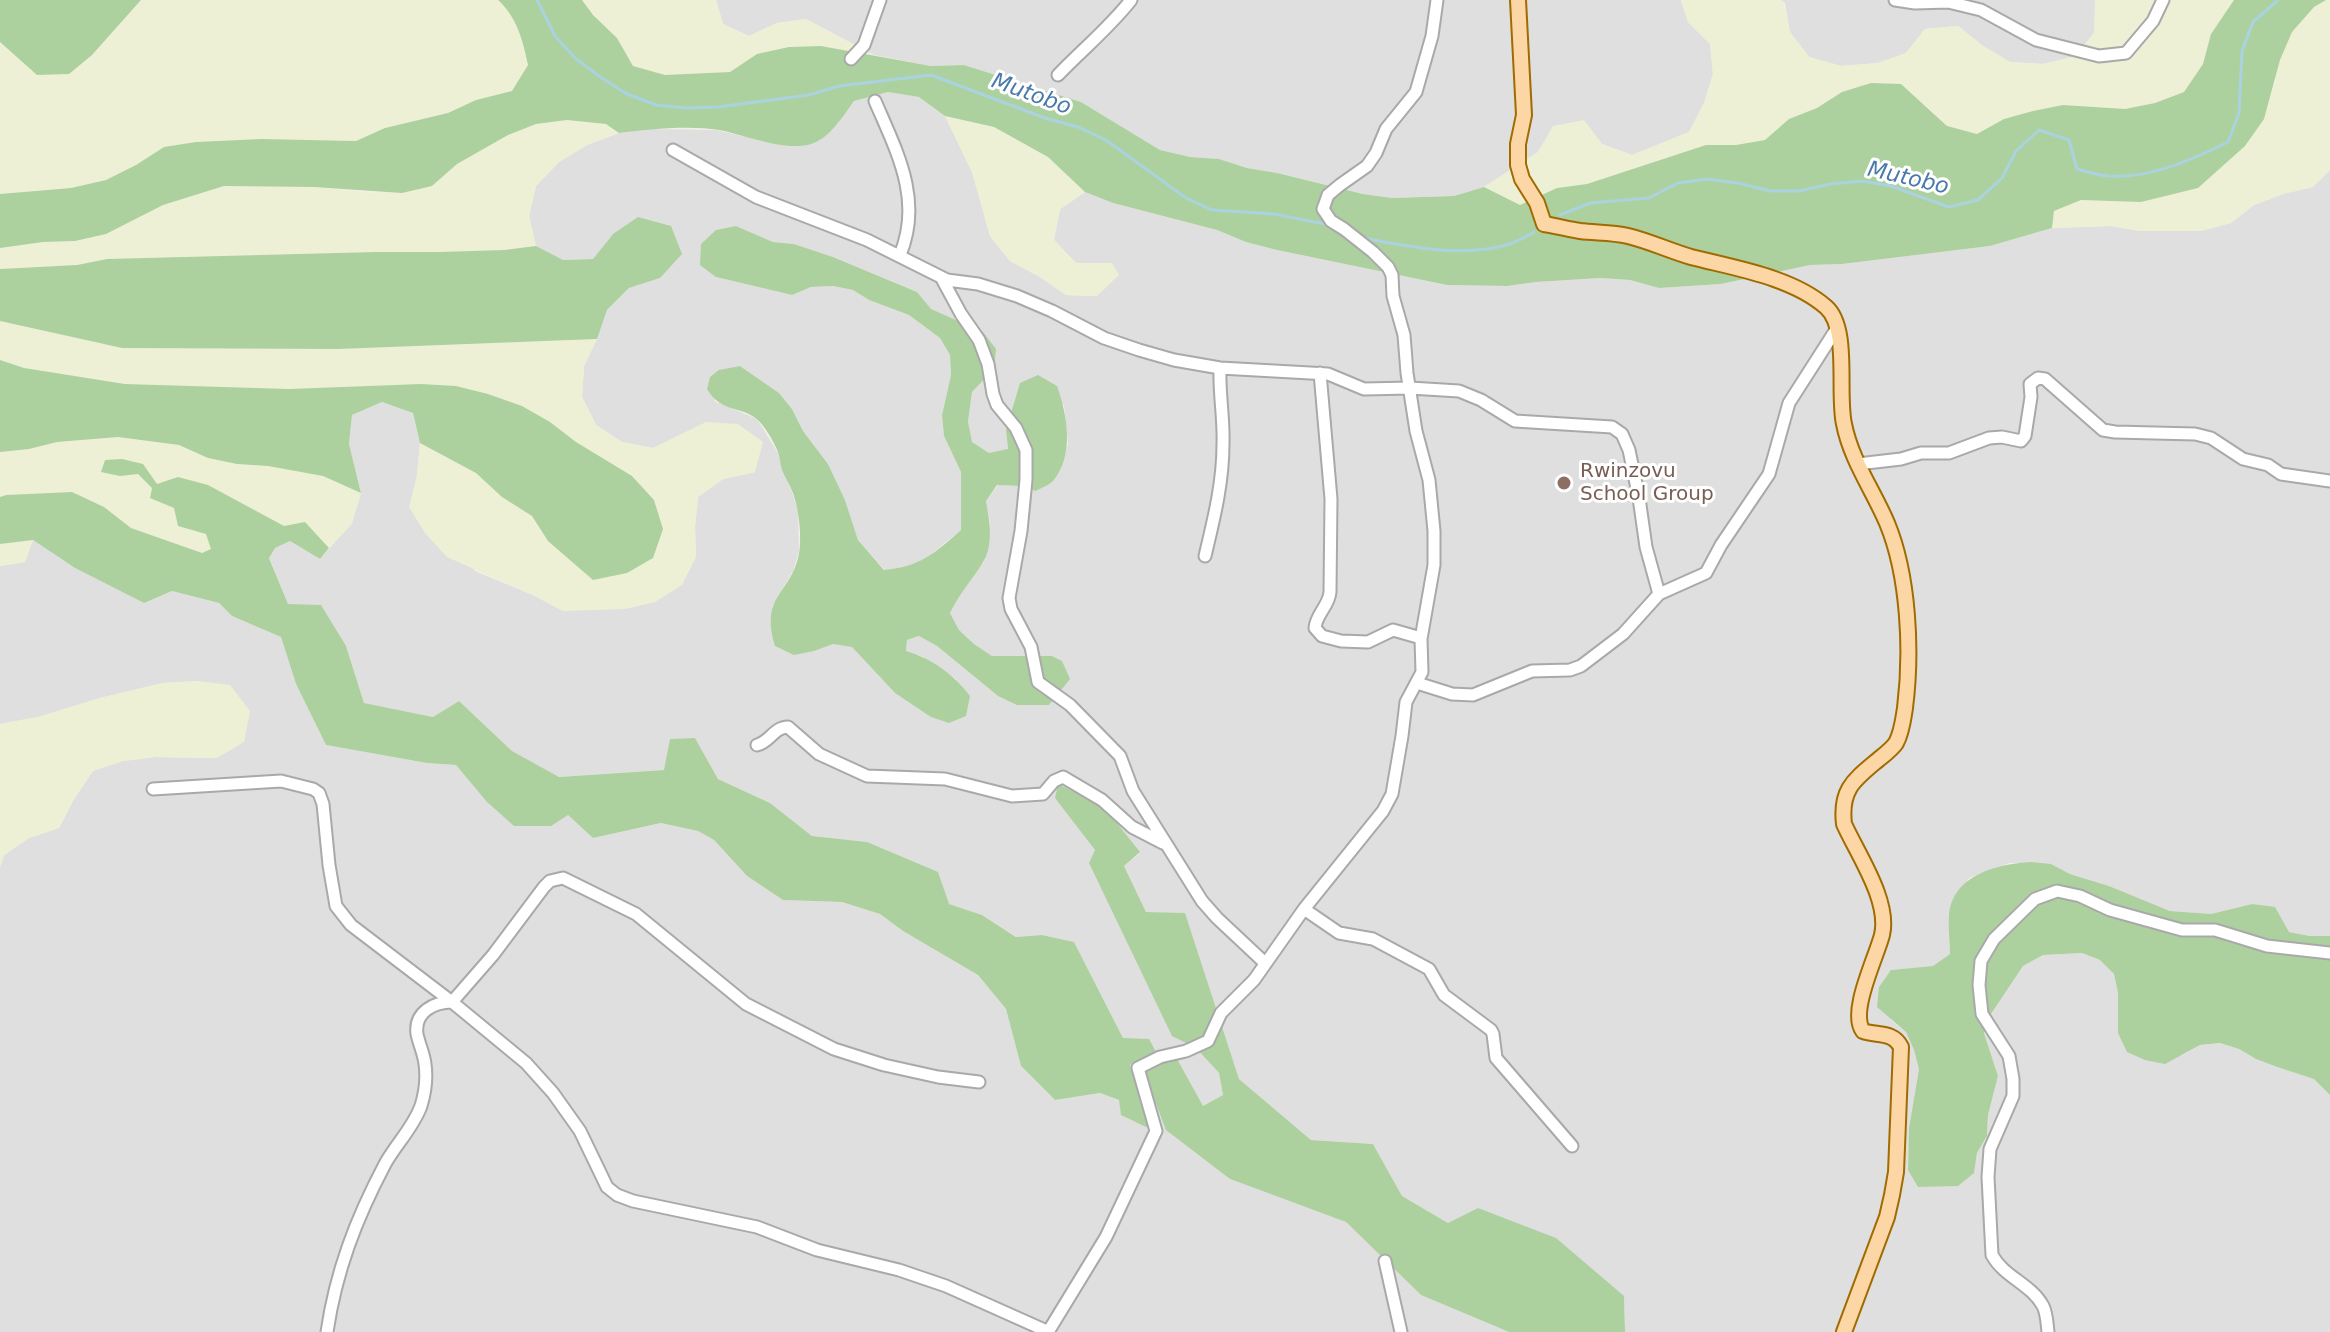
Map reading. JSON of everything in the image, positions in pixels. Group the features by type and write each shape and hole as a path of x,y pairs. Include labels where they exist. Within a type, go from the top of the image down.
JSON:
{"main road":[{"path":"1518,0 1524,115 1518,144 1518,165 1544,224 1627,236 1752,272 1804,292 1824,305 1832,314 1837,328 1844,424 1858,464 1898,550 1909,648 1905,709 1895,745 1854,781 1843,803 1844,824 1876,891 1883,915 1882,936 1870,967 1860,1010 1860,1027 1869,1033 1892,1037 1898,1041 1902,1053 1896,1172 1887,1217 1844,1332"}],"street":[{"path":"851,59 864,45 880,0"},
{"path":"1058,75 1114,21 1131,0"},
{"path":"153,789 272,781 293,783 319,793 336,906 342,916 526,1063 553,1093 580,1131 607,1187 617,1195 757,1227 817,1250 899,1270 946,1286 1048,1332 1106,1237 1156,1131 1138,1068 1208,1041 1221,1013 1254,980 1304,909 1391,800 1406,702 1422,672 1421,638 1434,565 1429,480 1418,441 1404,335 1393,296 1392,275 1388,267 1360,240 1331,221 1323,209 1328,195 1367,166 1386,129 1416,92 1432,36 1437,0"},
{"path":"1895,0 1948,2 1981,10 2036,40 2099,56 2126,53 2153,21 2163,0"},
{"path":"875,101 906,178 910,219 900,255"},
{"path":"673,150 756,197 900,255 941,277 1017,296 1104,338 1139,350 1220,368 1320,373 1337,376 1364,389 1459,391 1481,400 1507,417 1525,423 1612,427 1622,434 1629,450 1646,547 1659,594"},
{"path":"941,277 979,340 997,405 1016,428 1026,450 1021,531 1009,598 1011,609 1031,647 1038,682 1070,705 1120,756 1133,791 1202,901 1265,963"},
{"path":"1417,683 1463,696 1473,695 1532,671 1570,670 1581,666 1623,634 1659,594 1706,573 1769,474 1789,403 1837,328"},
{"path":"1205,556 1220,495 1224,441 1220,368"},
{"path":"1320,373 1331,499 1330,592 1315,628 1322,636 1341,641 1373,641 1386,631 1393,630 1421,638"},
{"path":"1858,464 1901,459 1921,453 1949,453 1989,438 2021,441 2025,436 2030,384 2038,378 2045,379 2103,430 2203,436 2223,444 2243,459 2268,465 2281,474 2330,481"},
{"path":"757,745 778,729 788,727 819,754 867,776 945,779 1012,796 1043,794 1054,781 1063,777 1102,800 1132,827 1167,845"},
{"path":"327,1332 335,1285 358,1218 388,1159 417,1118 422,1102 426,1071 416,1031 418,1021 437,1002 452,1002 550,881 563,878 636,914 746,1004 834,1049 884,1065 979,1082"},
{"path":"2048,1332 2044,1308 2031,1290 1997,1264 1992,1255 1988,1162 1995,1132 2013,1096 2009,1056 1982,1014 1979,985 1981,961 1994,939 2035,899 2057,891 2080,896 2141,920 2182,930 2215,930 2267,946 2330,953"},
{"path":"1304,909 1339,933 1373,939 1429,969 1444,995 1491,1030 1496,1058 1572,1146"},
{"path":"1385,1261 1401,1332"}],"shaded area":[{"path":"716,0 1681,0 1688,22 1710,44 1713,74 1704,103 1689,132 1632,155 1554,126 1538,152 1484,187 1454,196 1392,198 1247,168 1219,159 1160,150 1081,102 964,65 931,66 874,55 806,19 777,23 749,36 723,24"},
{"path":"1781,0 2096,2 2094,33 2075,57 2043,64 2010,62 1958,26 1925,29 1906,53 1878,63 1841,66 1809,57 1790,32 1785,3"},
{"path":"888,92 920,97 945,116 972,172 990,236 1010,261 1066,295 1096,296 1118,275 1076,263 1054,240 1060,209 1085,192 1113,203 1217,230 1277,250 1447,285 1507,286 1600,278 1630,280 1659,288 1721,284 1810,265 1990,246 2052,228 2111,226 2140,231 2201,231 2231,223 2254,205 2313,187 2330,170 2330,936 2289,932 2252,904 2211,914 2170,911 2051,864 2009,863 1969,878 1949,913 1950,954 1933,967 1891,970 1891,1020 1906,1032 1919,1069 1909,1128 1908,1169 1974,1173 1977,1153 1987,1136 1988,1115 1998,1076 1984,1033 1989,1017 2023,966 2043,955 2082,953 2100,960 2114,974 2118,993 2118,1033 2183,1055 2200,1045 2220,1043 2315,1079 2330,1095 2330,1332 1625,1332 1624,1296 1448,1223 1402,1196 1373,1144 1311,1140 1239,1079 1185,914 1146,912 1124,866 1140,853 1056,798 1095,850 1196,1048 1219,1073 1223,1095 1203,1106 1230,1179 1346,1222 1421,1295 1509,1332 0,1332 0,867 4,855 29,838 59,828 93,771 123,761 155,757 217,758 198,681 163,683 38,717 0,724 0,566 25,562 33,540 75,568 144,603 172,591 219,603 232,616 281,637 296,684 326,745 427,763 456,765 486,801 568,815 593,838 662,823 698,831 714,840 747,876 783,900 842,902 880,914 978,975 1006,1009 1021,1066 1055,1100 1100,1093 1119,1100 1152,1125 1129,1065 1156,1052 1123,1038 1074,942 1042,935 1017,937 982,915 949,904 867,842 812,836 770,803 718,779 695,738 664,770 558,777 512,751 459,701 433,717 364,703 346,646 288,604 269,557 275,548 290,541 320,559 351,524 361,493 349,444 352,415 382,402 413,413 420,443 417,475 475,571 563,611 696,557 698,497 723,479 755,472 679,437 653,448 622,442 596,425 582,397 584,366 607,310 629,288 660,278 613,234 593,259 562,260 536,246 529,216 536,186 559,162 587,145 619,133 650,129 716,130 780,145 837,125 854,101","holes":["736,226 773,242 794,244 833,257 917,292 930,309 983,333 994,369 972,392 968,422 971,442 989,453 1008,450 1006,430 1064,405 1068,444 1062,463 1020,486 998,485 986,501 990,541 984,562 958,595 950,613 959,630 974,644 992,656 1012,658 998,696 937,646 919,636 907,640 906,652 922,656 957,680 913,704 895,693 852,647 833,643 814,651 772,607 793,571 799,552 798,511 778,453 757,419 714,401 740,366 779,393 792,409 803,431 828,464 845,500 858,540 885,570 904,569 924,560 961,530 961,472 944,436 942,415 951,375 950,355 940,338 909,315 869,300 853,290 833,286 811,287 792,295 716,277"]}],"green space":[{"path":"0,0 141,0 92,55 69,74 37,75 0,42"},
{"path":"141,0 498,0 508,9 521,35 528,65 513,91 476,100 448,113 385,128 356,141 261,139 196,142 164,147 106,180 71,188 0,194 0,42 37,75 69,74 92,55"},
{"path":"498,0 582,0 617,38 633,66 665,75 730,72 757,54 789,47 821,46 931,66 964,65 1081,102 1160,150 1219,159 1363,194 1392,198 1454,196 1484,187 1520,205 1557,188 1587,184 1706,145 1736,145 1765,140 1789,119 1817,108 1842,92 1871,83 1901,84 1947,126 1977,134 2004,119 2063,105 2125,109 2155,103 2184,92 2203,64 2211,34 2234,0 2326,0 2314,7 2292,32 2280,60 2264,119 2245,146 2198,188 2141,202 2081,200 2054,211 2052,228 1990,246 1810,265 1721,284 1659,288 1630,280 1600,278 1507,286 1447,285 1277,250 1217,230 1113,203 1085,192 1048,157 994,127 945,116 919,97 888,92 854,101 824,137 801,146 695,128 619,133 606,124 567,120 536,124 508,135 457,164 432,186 402,193 314,187 224,186 163,205 106,234 75,241 0,248 0,194 71,188 106,180 164,147 196,142 261,139 356,141 385,128 448,113 476,100 512,91 528,65 515,22"},
{"path":"582,0 716,0 723,24 749,36 777,23 806,19 874,55 821,46 757,54 730,72 665,76 633,66 617,38"},
{"path":"1681,0 1781,0 1790,32 1809,57 1841,66 1878,63 1906,53 1925,29 1958,26 2010,62 2043,64 2075,56 2094,33 2095,0 2234,0 2211,34 2203,64 2184,92 2155,103 2125,109 2063,105 2004,119 1977,134 1947,126 1925,104 1842,92 1817,108 1789,119 1765,140 1736,145 1706,145 1587,184 1557,188 1520,205 1484,187 1538,152 1553,126 1584,120 1603,145 1632,155 1689,132 1704,103 1713,74 1710,44 1688,22"},
{"path":"2330,0 2330,170 2313,187 2254,205 2231,223 2201,231 2140,231 2111,226 2052,228 2054,211 2081,200 2141,202 2198,188 2264,119 2280,60 2292,32 2314,7"},
{"path":"945,116 993,127 1048,157 1085,192 1060,209 1054,240 1076,263 1112,263 1119,275 1097,296 1066,295 1010,261 990,236 972,172"},
{"path":"567,120 606,124 619,133 587,145 559,162 536,186 529,216 536,246 439,252 107,259 77,265 0,269 0,248 75,241 163,205 224,186 314,187 373,193 432,186 457,164 508,135 536,124"},
{"path":"638,217 671,226 682,254 660,278 629,288 607,310 597,339 338,349 122,348 0,321 0,269 77,265 107,259 439,252 536,246 563,260 593,259 613,234"},
{"path":"736,226 773,242 794,244 833,257 917,292 931,309 983,332 996,349 994,369 972,392 968,422 972,442 989,453 1008,449 1006,430 1020,383 1038,375 1057,386 1067,434 1067,447 1060,471 1051,482 1036,491 1020,486 997,485 986,501 990,534 986,557 950,613 959,630 992,656 1052,656 1062,661 1070,679 1049,705 1017,705 998,696 937,646 919,636 907,640 906,651 934,663 963,688 970,696 966,716 949,723 931,717 895,693 852,647 833,644 794,655 775,646 771,616 799,554 800,531 795,500 767,431 752,415 725,406 713,397 707,389 710,377 719,370 740,366 779,393 828,464 845,500 858,540 884,570 908,566 926,558 961,530 961,472 944,436 942,415 951,375 950,355 940,338 909,315 869,300 853,290 833,286 811,287 792,295 716,277 700,265 701,244 716,230"},
{"path":"0,321 122,348 338,349 597,339 584,366 582,397 596,425 622,442 653,448 706,422 738,424 763,442 755,472 723,479 698,497 696,557 682,585 655,602 625,609 563,611 447,557 425,533 409,507 417,475 420,443 476,473 502,497 532,516 548,541 663,530 654,499 632,476 522,406 456,386 222,388 125,384 60,374 0,360"},
{"path":"0,360 24,368 125,384 289,389 421,384 456,386 488,394 522,406 632,476 654,500 663,529 653,558 627,573 593,580 548,541 532,516 502,497 476,473 420,443 413,413 382,402 352,415 349,444 361,493 323,476 237,464 208,458 179,445 118,437 57,442 0,452"},
{"path":"118,437 179,445 208,458 237,464 323,476 361,493 352,524 329,548 305,522 284,526 157,484 143,464 105,460 101,472 120,476 137,474 152,488 150,498 174,508 206,534 212,549 202,553 130,528 104,507 72,492 0,497 0,452 57,442"},
{"path":"122,459 143,464 157,484 178,477 208,485 284,526 305,522 329,548 320,559 290,541 275,548 269,558 288,604 321,605 346,646 364,703 433,717 459,701 512,751 559,777 664,770 670,739 695,738 718,779 770,803 812,836 867,842 938,872 949,904 982,915 1016,937 1042,935 1074,942 1123,1038 1149,1039 1156,1052 1130,1065 1152,1125 1146,1127 1121,1115 1119,1100 1100,1093 1055,1100 1021,1066 1006,1009 978,975 880,914 842,902 783,900 747,876 714,840 698,831 661,823 593,838 568,815 551,826 514,826 486,801 456,765 427,763 326,745 296,684 281,637 232,616 219,603 172,591 144,603 75,568 33,540 0,544 0,497 72,492 104,507 131,528 202,553 211,549 206,534 178,526 174,508 150,498 152,488 138,474 120,476 101,472 105,460"},
{"path":"33,540 25,562 0,566 0,544"},
{"path":"198,681 230,685 250,711 244,742 217,758 155,757 123,761 93,771 59,828 29,838 4,855 0,867 0,724 38,717 163,683"},
{"path":"1058,784 1104,807 1140,852 1124,866 1146,912 1185,913 1239,1079 1311,1140 1373,1144 1402,1196 1448,1223 1478,1208 1556,1238 1624,1296 1625,1332 1509,1332 1421,1295 1346,1222 1230,1179 1166,1130 1142,1067 1177,1059 1203,1106 1223,1095 1219,1073 1196,1048 1172,1036 1089,863 1095,850 1055,798"},
{"path":"2031,862 2051,864 2170,911 2211,914 2252,904 2275,907 2289,932 2330,936 2330,1095 2314,1079 2220,1043 2200,1045 2165,1064 2127,1052 2118,1033 2118,993 2114,974 2100,960 2082,953 2043,955 2023,966 1989,1017 1984,1033 1998,1076 1988,1115 1987,1136 1977,1153 1974,1173 1958,1186 1918,1187 1908,1170 1909,1128 1919,1069 1906,1032 1877,1007 1879,987 1891,970 1933,966 1950,954 1952,902 1967,881 1991,869"}],"waterway":[{"name":"Mutobo","path":"537,0 555,36 575,58 625,93 656,105 718,107 809,95 839,86 931,75 1045,118 1078,127 1106,140 1186,198 1212,210 1274,214 1330,225"},
{"name":"Mutobo","path":"1560,215 1590,203 1649,198 1678,183 1707,179 1770,191 1800,191 1862,181 1891,186 1949,207 1978,200 2002,178 2016,151 2039,130 2069,140 2077,169 2104,176 2123,176 2170,167 2228,142 2239,113 2242,51 2253,22 2278,0"},
{"name":"Mutobo","path":"1363,238 1434,249 1471,251 1510,244 1534,232"}],"place":[{"name":"Rwinzovu School Group","path":"1564,483"}]}
